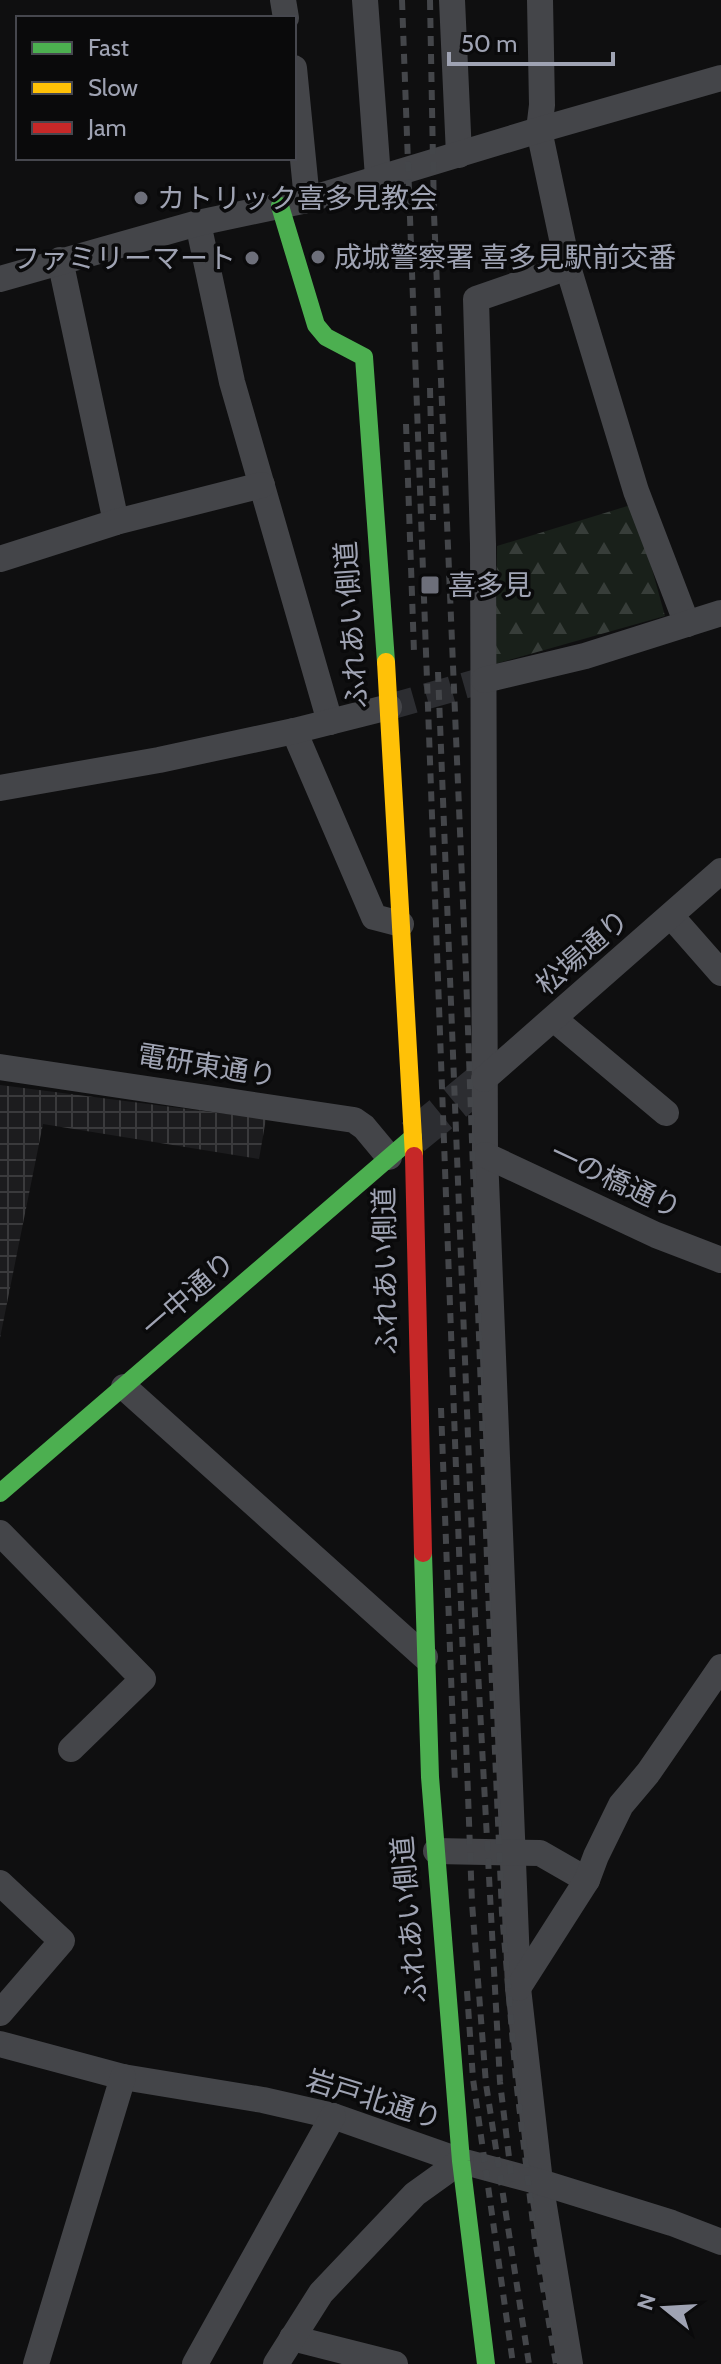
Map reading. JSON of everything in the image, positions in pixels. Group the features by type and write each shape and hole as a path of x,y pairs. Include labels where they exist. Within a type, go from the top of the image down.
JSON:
{"street":[{"path":"365,0 378,177"},
{"path":"452,0 459,155"},
{"path":"540,0 542,105 539,130 568,267 636,491 687,624"},
{"path":"0,279 198,223 307,200 721,78"},
{"path":"296,88 307,200"},
{"name":"ふれあい側道","path":"280,206 316,325 326,337 364,357 389,707 413,1137 430,1777 461,2161 486,2364"},
{"path":"198,223 232,382 330,722"},
{"path":"60,260 116,522"},
{"path":"568,267 476,299 483,529 485,1155 518,1988 540,2182 570,2364"},
{"path":"0,559 116,522 262,485"},
{"path":"484,680 585,656 721,613"},
{"path":"0,788 159,760 389,707"},
{"path":"294,731 374,917 401,924"},
{"name":"松場通り","path":"484,1079 721,871"},
{"path":"671,916 721,973"},
{"path":"554,1019 666,1113"},
{"name":"電研東通り","path":"0,1067 354,1120 364,1127 389,1157"},
{"name":"一中通り","path":"0,1493 413,1137"},
{"name":"一の橋通り","path":"485,1155 656,1235 721,1260"},
{"path":"124,1387 425,1657"},
{"path":"0,1533 143,1679 71,1749"},
{"path":"518,1988 587,1880 621,1805 648,1773 721,1667"},
{"path":"436,1851 540,1853 587,1880"},
{"path":"0,1883 62,1941 0,2013"},
{"name":"岩戸北通り","path":"0,2044 123,2077 263,2100 333,2116 461,2161 672,2223 721,2242"},
{"path":"36,2364 123,2077"},
{"path":"195,2364 333,2116"},
{"path":"276,2364 321,2293 415,2194 461,2161"},
{"path":"292,2338 395,2364"}],"shaded area":[{"path":"0,1085 266,1119 259,1159 43,1124 0,1338"}],"green space":[{"path":"634,504 665,616 495,664 497,546"}],"tunnel":[{"path":"389,707 484,680"},
{"path":"413,1137 484,1079"}],"railway":[{"path":"402,0 472,1903 486,2084 529,2364"},
{"path":"430,0 434,214 502,1913 516,2080 535,2240 556,2364"},
{"path":"430,388 433,520"},
{"path":"406,424 414,652"},
{"path":"438,672 475,1615 500,2082 512,2182"},
{"path":"441,1408 455,1783"},
{"path":"467,1991 473,2079 513,2364"}],"traffic: fast":[{"path":"280,206 316,325 326,337 364,357 386,662"},
{"path":"0,1493 413,1137"},
{"path":"423,1553 430,1777 461,2161 486,2364"}],"traffic: slow":[{"path":"386,662 414,1156"}],"traffic: jam":[{"path":"414,1156 423,1553"}],"place":[{"name":"カトリック喜多見教会","path":"141,198"},
{"name":"成城警察署 喜多見駅前交番","path":"318,257"},
{"name":"ファミリーマート","path":"252,258"},
{"name":"喜多見","path":"430,585"}]}
